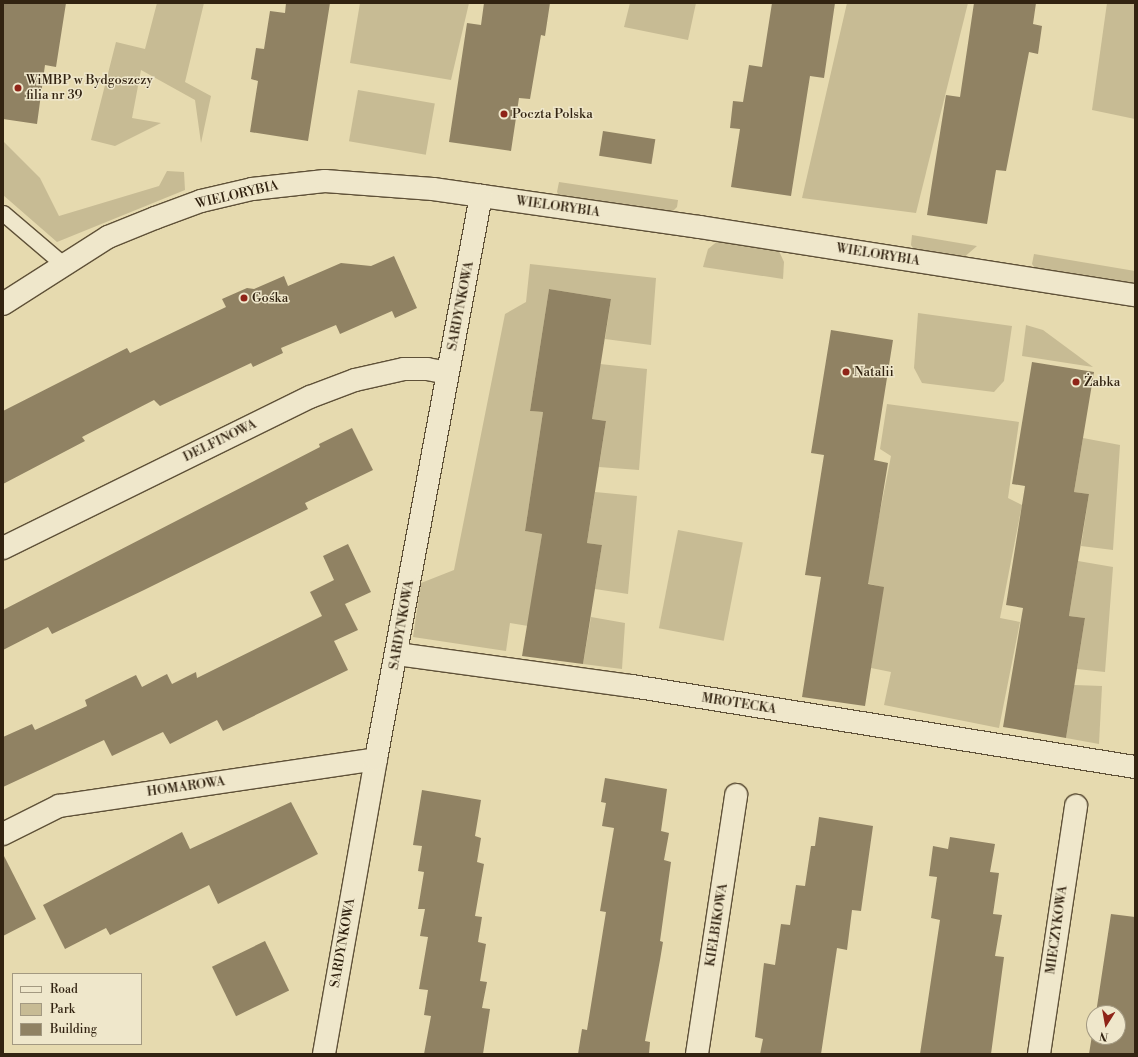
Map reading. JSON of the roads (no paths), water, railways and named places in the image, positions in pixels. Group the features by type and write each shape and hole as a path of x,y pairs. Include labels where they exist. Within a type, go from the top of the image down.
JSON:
{"street":[{"name":"WIELORYBIA","path":"3,304 63,264 108,237 137,225 201,201 252,189 325,181 412,186 700,226 1135,295"},
{"name":"SARDYNKOWA","path":"324,1054 376,759 447,373 482,196"},
{"name":"DELFINOWA","path":"3,548 310,397 355,380 404,369 421,368 447,373"},
{"name":"MROTECKA","path":"396,654 632,686 1135,767"},
{"name":"HOMAROWA","path":"3,834 59,806 376,759"},
{"name":"KIEŁBIKOWA","path":"697,1054 736,795"},
{"name":"MIECZYKOWA","path":"1039,1054 1076,806"}],"lane":[{"path":"3,213 63,264"}],"place":[{"name":"WiMBP w Bydgoszczy filia nr 39","path":"18,88"},
{"name":"Poczta Polska","path":"504,114"},
{"name":"Gośka","path":"244,298"},
{"name":"Natalii","path":"846,372"},
{"name":"Żabka","path":"1076,382"}]}
